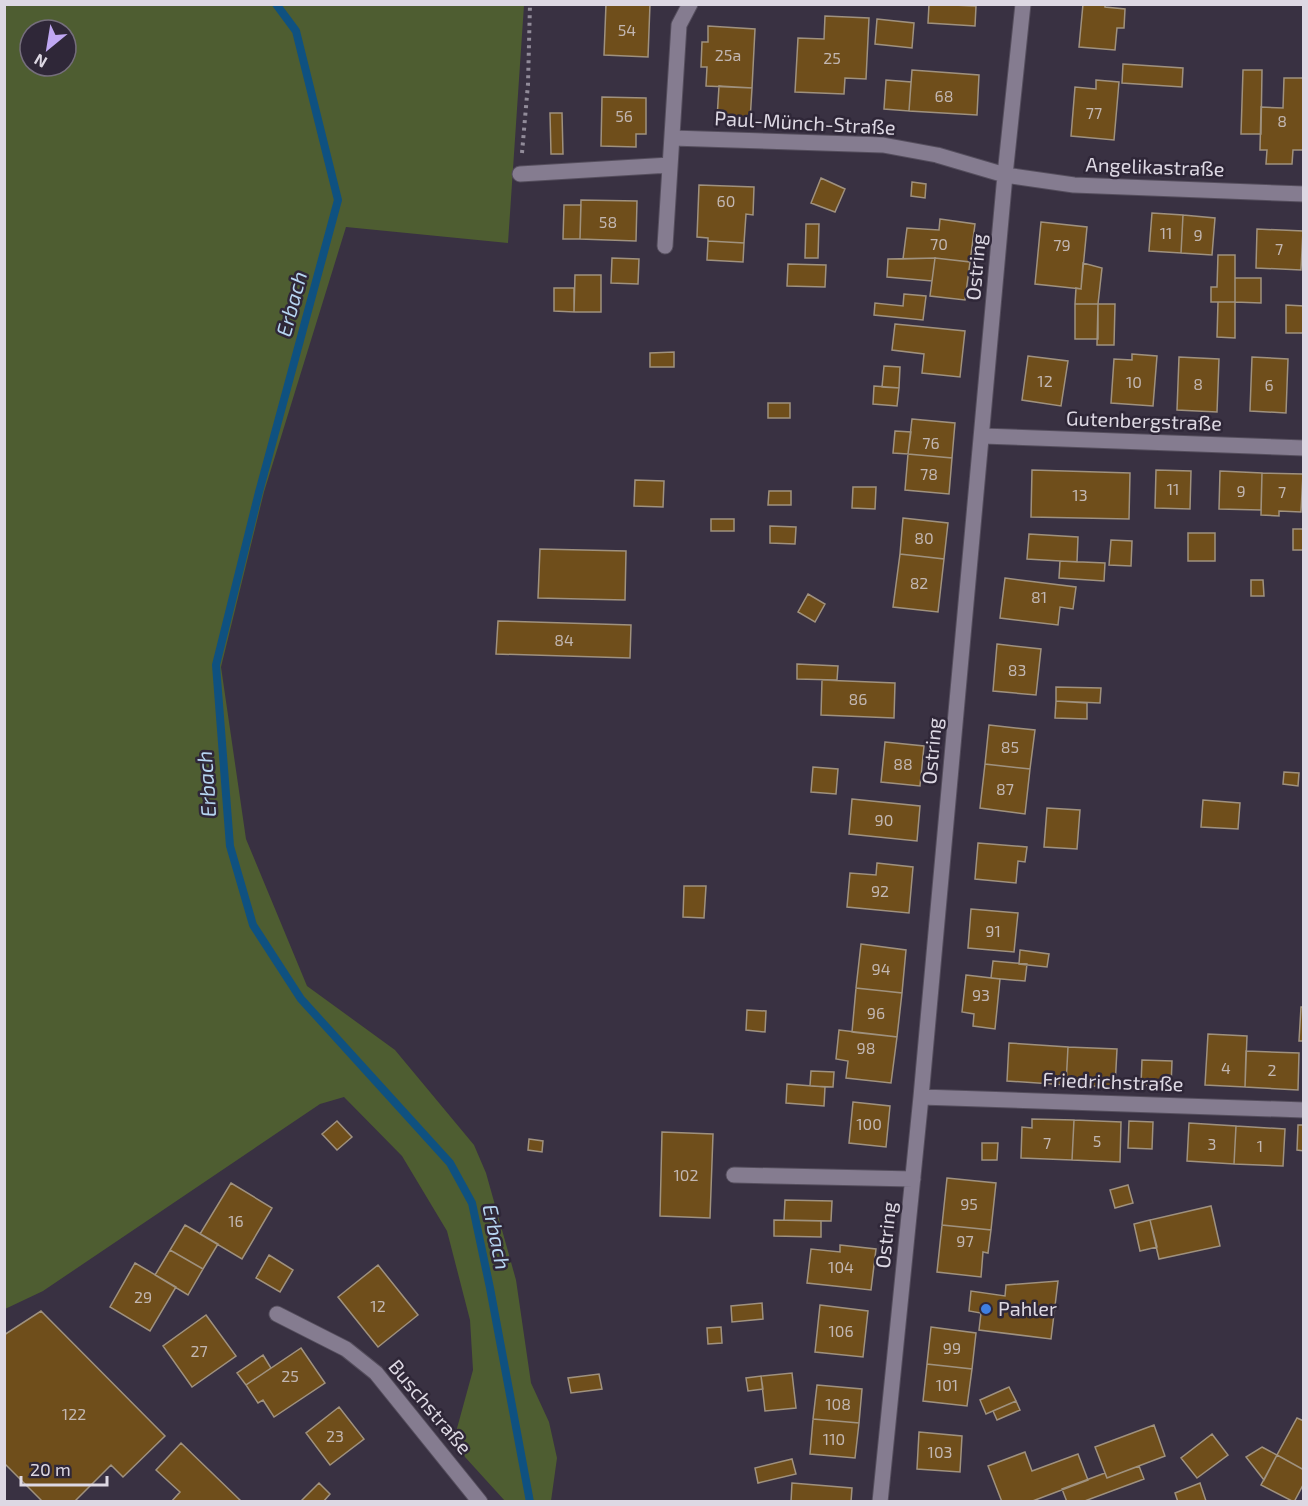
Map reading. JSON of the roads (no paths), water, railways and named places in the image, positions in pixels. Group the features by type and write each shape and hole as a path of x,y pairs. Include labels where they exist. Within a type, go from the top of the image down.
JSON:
{"street":[{"path":"664,246 679,25 690,4"},
{"name":"Ostring","path":"880,1502 921,1097 1005,175 1023,4"},
{"name":"Paul-Münch-Straße","path":"672,138 883,145 937,155 1005,175"},
{"path":"520,174 670,165"},
{"name":"Angelikastraße","path":"1005,175 1074,185 1304,194"},
{"name":"Gutenbergstraße","path":"982,436 1304,448"},
{"name":"Friedrichstraße","path":"921,1097 1304,1110"},
{"path":"734,1175 913,1179"},
{"name":"Buschstraße","path":"277,1314 346,1349 376,1373 480,1502"}],"waterway":[{"name":"Erbach","path":"276,4 296,31 338,200 259,492 216,665 230,846 253,925 301,999 450,1163 472,1203 530,1502"}],"place":[{"name":"Pahler","path":"986,1309"}]}
